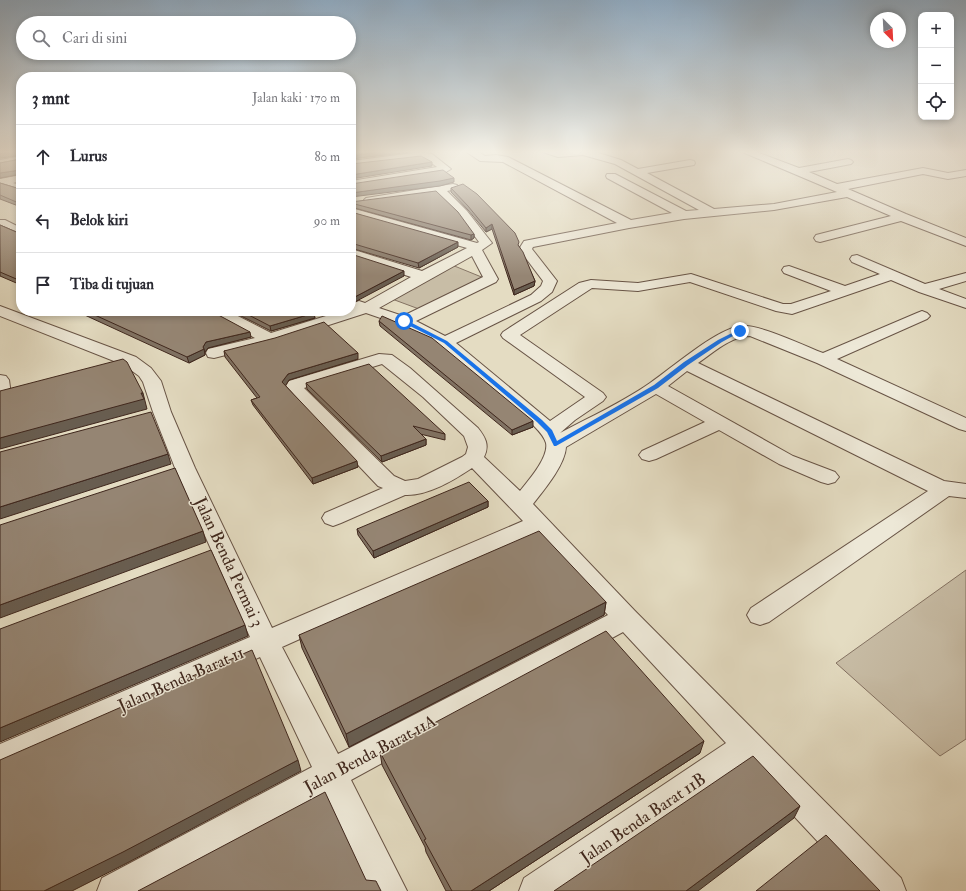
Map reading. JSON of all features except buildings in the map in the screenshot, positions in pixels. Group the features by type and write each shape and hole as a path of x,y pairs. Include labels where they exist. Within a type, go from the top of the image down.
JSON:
{"street":[{"path":"356,201 421,193"},
{"path":"356,311 367,308 423,276 477,248 486,241 463,213 443,193"},
{"path":"569,193 629,224"},
{"path":"642,193 684,215"},
{"path":"676,193 711,212"},
{"path":"846,193 902,217 966,242"},
{"path":"445,342 536,298 547,290 550,286 550,281 525,249 527,245 629,224 684,215 774,207 854,196"},
{"path":"777,218 854,196"},
{"path":"356,212 477,248 491,279 404,321"},
{"path":"820,238 902,217"},
{"path":"0,224 16,219"},
{"path":"0,224 16,231"},
{"path":"356,255 423,276"},
{"path":"857,259 891,275 966,304"},
{"path":"789,270 842,290"},
{"path":"529,514 553,457 553,438 568,416 597,397 509,334 584,286 591,284 638,287 691,278 733,290 781,308 792,309 842,290 891,275"},
{"path":"924,288 966,277"},
{"path":"356,305 404,321 445,342 540,421 553,438"},
{"name":"Jalan Benda Permai 3","path":"0,311 130,361 146,372 152,381 155,414 186,468 211,551 266,642 389,891"},
{"path":"226,316 270,338"},
{"path":"214,354 341,316"},
{"path":"824,359 922,316"},
{"path":"553,438 656,387 720,341 743,330 752,331 824,359 966,425"},
{"path":"333,518 402,488 413,488 425,484 474,458 478,447 475,437 471,432 429,393 386,359 380,359 294,386 294,388 386,481 402,488"},
{"path":"100,369 130,361"},
{"path":"686,364 956,490"},
{"path":"656,387 786,460 828,478"},
{"path":"649,455 719,423"},
{"path":"474,458 888,891"},
{"path":"163,475 186,468"},
{"path":"760,615 956,490"},
{"name":"Jalan Benda Barat 11","path":"0,759 266,642 529,514"},
{"name":"Jalan Benda Barat 11A","path":"115,891 331,774 626,618"},
{"name":"Jalan Benda Barat 11B","path":"537,891 748,746"}],"shaded area":[{"path":"452,265 484,278 419,309 392,299"},
{"path":"966,570 966,739 940,756 836,663"}],"route":[{"path":"404,321 445,342 540,421 550,432 556,444 656,387 720,341 740,331"}]}
